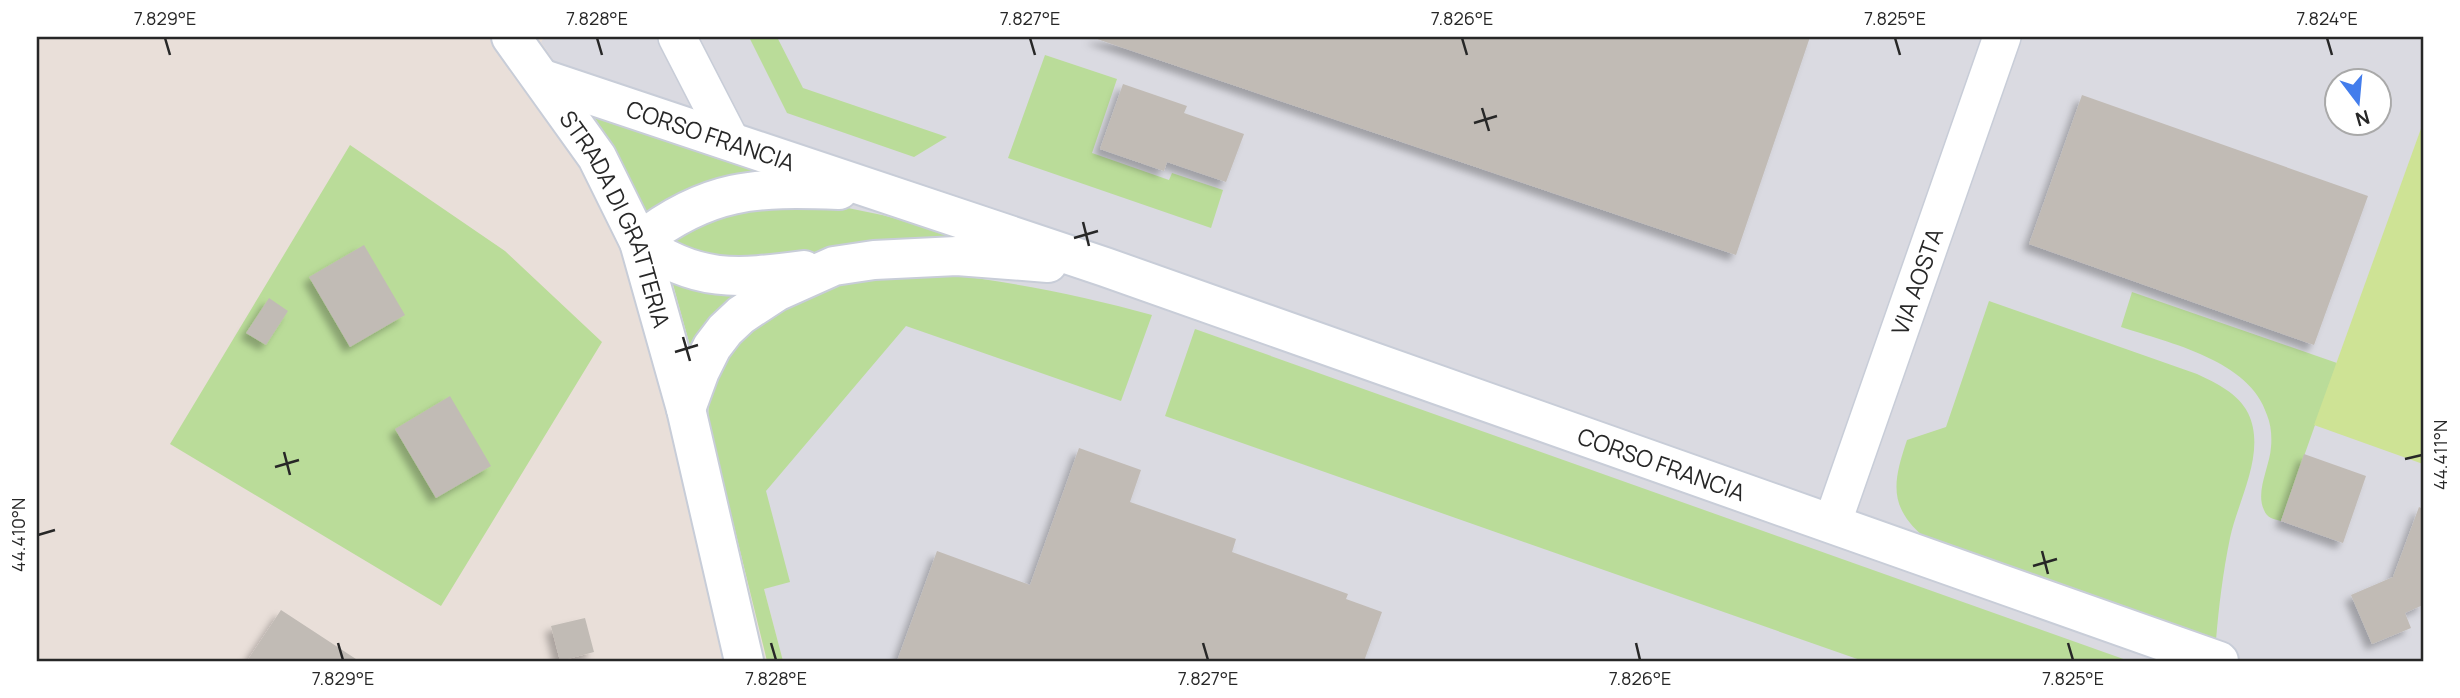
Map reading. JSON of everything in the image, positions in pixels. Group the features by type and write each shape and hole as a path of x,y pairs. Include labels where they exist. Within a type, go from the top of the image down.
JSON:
{"street":[{"name":"STRADA DI GRATTERIA","path":"511,37 597,157 639,242 687,409 744,661"},
{"path":"677,37 730,140"},
{"name":"VIA AOSTA","path":"1832,524 2002,37"},
{"name":"CORSO FRANCIA","path":"543,79 1105,267 2219,661"},
{"name":"CORSO FRANCIA","path":"876,191 761,189 725,195 676,217 639,242 659,257 678,266 723,276 755,276 874,260 957,256 1105,267"},
{"name":"CORSO FRANCIA","path":"687,409 712,347 725,330 741,315 776,292 834,266"}],"shaded area":[{"path":"545,37 2423,37 2423,661 783,661 764,589 708,420 671,277 648,215 611,143 541,42"}],"green space":[{"path":"749,37 777,37 803,88 947,137 914,157 787,113"},
{"path":"1045,55 1117,79 1092,153 1169,180 1172,173 1223,190 1211,228 1008,158"},
{"path":"593,115 791,178 648,215 611,143"},
{"path":"2423,123 2423,464 2314,425"},
{"path":"350,145 505,251 602,342 441,606 170,444"},
{"path":"838,206 987,243 735,263 660,242 721,210"},
{"path":"946,274 1050,291 1152,315 1121,401 906,326 766,491 790,582 764,589 783,661 767,661 708,420 709,402 722,366 750,332 782,306 859,277"},
{"path":"671,277 751,292 692,353"},
{"path":"2132,292 2337,363 2281,521 2267,515 2262,503 2271,435 2268,419 2258,396 2244,380 2206,356 2121,327"},
{"path":"1989,301 2197,374 2226,389 2244,406 2253,428 2253,460 2230,538 2216,640 1924,537 1904,515 1899,504 1897,481 1907,440 1946,427"},
{"path":"1195,329 2129,661 1863,661 1165,416"}],"building":[{"path":"1091,37 1810,37 1736,255"},
{"path":"1123,84 1187,106 1184,113 1244,134 1226,182 1167,162 1164,171 1100,149"},
{"path":"2082,95 2368,196 2314,345 2029,244"},
{"path":"364,245 405,315 350,347 309,277"},
{"path":"269,298 288,311 266,345 246,333"},
{"path":"450,396 491,466 436,498 395,429"},
{"path":"1079,448 1141,470 1130,502 1236,539 1232,552 1348,594 1346,599 1382,612 1364,661 897,661 937,551 1030,585"},
{"path":"2304,454 2366,476 2343,543 2281,521"},
{"path":"2419,507 2423,509 2423,605 2405,613 2411,628 2372,644 2351,595 2393,577"},
{"path":"281,610 359,661 247,661"},
{"path":"585,618 594,652 560,661 551,626"}]}
